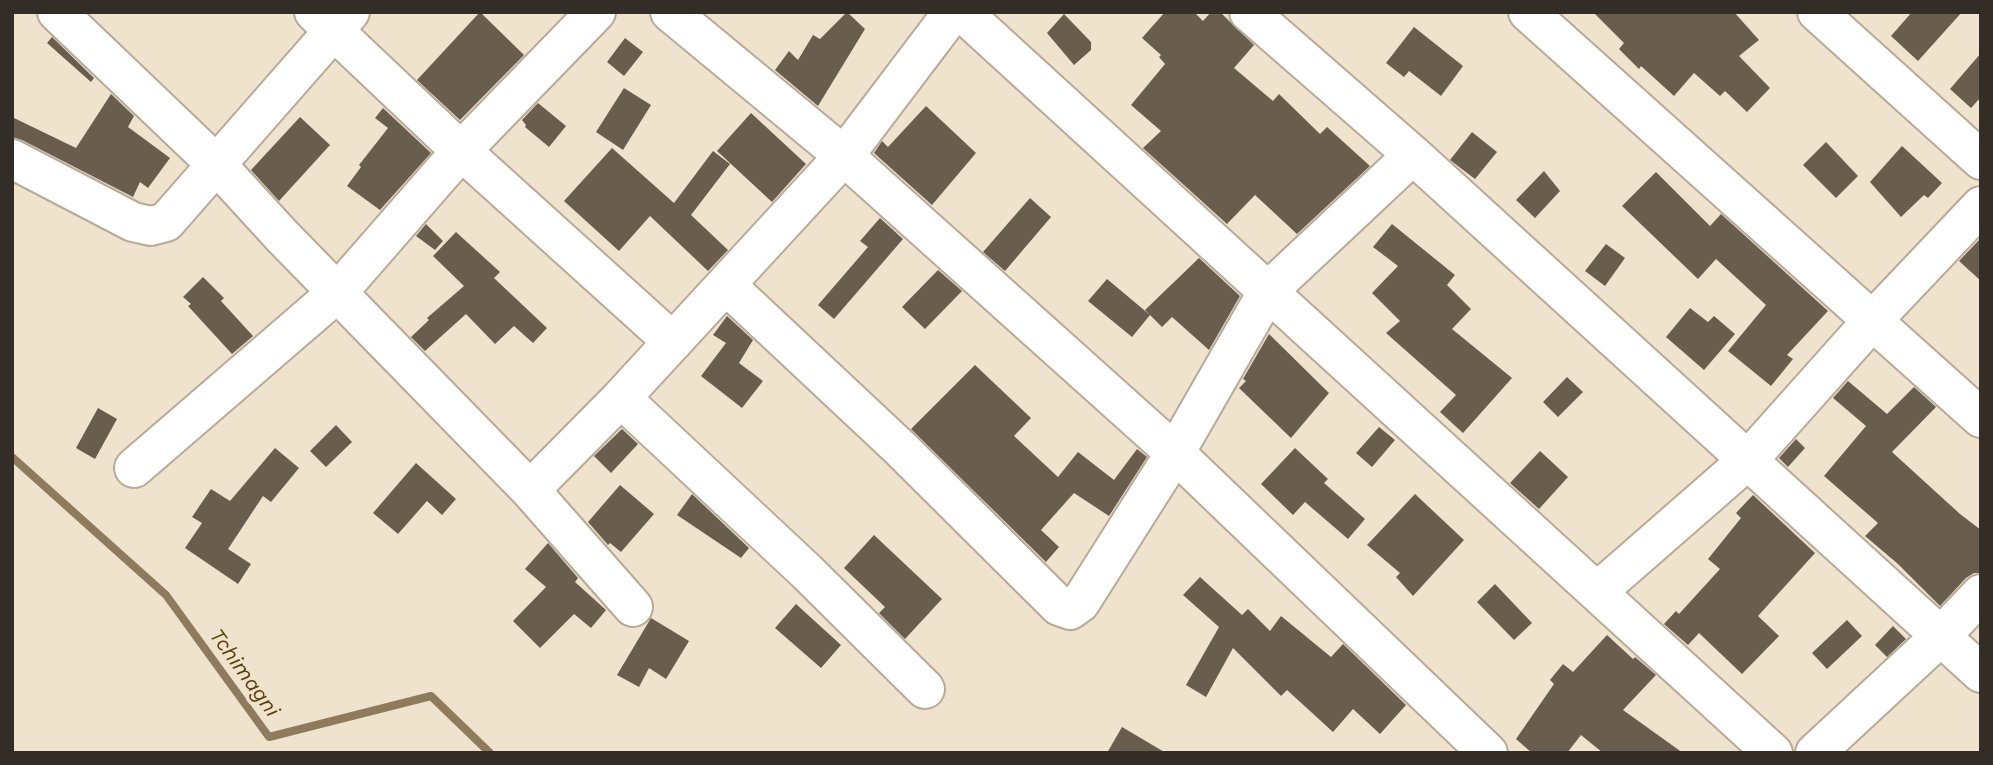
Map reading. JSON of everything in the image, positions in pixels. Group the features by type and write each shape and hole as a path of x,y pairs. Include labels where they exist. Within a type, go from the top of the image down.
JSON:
{"street":[{"path":"57,12 217,165 530,489 634,607"},
{"path":"134,468 338,292 461,150 596,12"},
{"path":"670,12 844,156 1175,453 1488,753"},
{"path":"530,489 621,398 844,156 953,12"},
{"path":"962,12 1773,753"},
{"path":"1248,12 1413,155 1981,673"},
{"path":"1528,12 1981,418"},
{"path":"1817,12 1981,160"},
{"path":"12,159 133,222 151,226 166,222 217,165 332,18 461,150 673,342"},
{"path":"726,285 901,449 1059,606 1070,610 1080,603 1175,453 1268,291 1413,155"},
{"path":"1598,591 1748,460 1872,321 1981,206"},
{"path":"621,398 807,572 925,689"},
{"path":"1815,753 1941,636 1981,594"}],"building":[{"path":"480,12 524,55 460,120 417,80"},
{"path":"847,12 865,29 818,106 775,70 789,51 798,60 813,35 820,39"},
{"path":"1165,12 1194,12 1203,21 1211,12 1220,12 1254,45 1234,68 1273,101 1279,94 1320,134 1327,127 1370,166 1297,234 1255,195 1227,224 1143,148 1161,131 1131,105 1165,64 1159,57 1161,55 1142,38"},
{"path":"1593,12 1734,12 1759,40 1739,56 1770,88 1747,112 1725,91 1720,96 1694,73 1674,96 1641,66 1639,69 1619,49 1624,43"},
{"path":"1912,12 1962,12 1918,61 1891,36"},
{"path":"1064,14 1091,42 1091,50 1074,65 1047,33"},
{"path":"1414,27 1463,66 1441,96 1409,71 1404,77 1386,63"},
{"path":"52,37 94,78 91,82 47,43"},
{"path":"625,38 643,52 624,76 607,62"},
{"path":"1981,53 1981,97 1971,108 1950,89"},
{"path":"624,88 651,105 623,150 596,132"},
{"path":"111,94 134,116 128,127 170,158 148,188 140,182 133,197 12,137 12,117 76,148"},
{"path":"538,103 566,126 549,147 525,127 522,120"},
{"path":"926,106 976,153 932,205 874,153 882,141 888,147"},
{"path":"383,108 431,153 380,210 347,186 361,167 359,165 388,128 375,118"},
{"path":"751,113 806,164 772,202 717,151"},
{"path":"300,117 330,145 279,201 251,170"},
{"path":"1472,132 1497,152 1475,179 1450,160"},
{"path":"1826,142 1858,176 1836,198 1803,165"},
{"path":"1902,146 1942,183 1928,198 1924,195 1901,217 1870,182"},
{"path":"612,148 674,203 713,151 730,164 691,215 728,250 708,271 650,216 619,251 564,201"},
{"path":"1544,171 1560,191 1535,218 1516,200"},
{"path":"1656,172 1710,226 1721,214 1828,311 1787,355 1793,359 1771,386 1728,351 1766,305 1716,259 1698,279 1622,206"},
{"path":"1030,198 1051,217 1005,271 983,252"},
{"path":"880,218 903,239 834,319 818,305 868,247 860,241"},
{"path":"426,224 443,241 435,250 416,236"},
{"path":"1392,224 1455,275 1447,285 1471,309 1452,329 1512,378 1463,433 1440,412 1456,395 1386,333 1400,321 1372,293 1398,266 1373,247"},
{"path":"456,232 500,272 494,278 547,328 533,343 514,326 495,344 466,314 425,351 411,337 429,320 427,318 464,286 433,256"},
{"path":"1981,241 1981,281 1959,261"},
{"path":"1606,244 1625,258 1605,286 1585,271"},
{"path":"1199,258 1240,296 1209,350 1172,317 1162,327 1145,310"},
{"path":"938,270 962,291 925,329 902,307"},
{"path":"203,277 224,298 221,301 253,336 232,354 183,297"},
{"path":"1107,279 1150,315 1132,337 1088,301"},
{"path":"1690,308 1708,322 1714,316 1735,334 1704,370 1666,337"},
{"path":"727,316 753,340 739,363 763,381 742,408 701,376 726,343 713,335"},
{"path":"1269,334 1329,393 1291,438 1239,388 1246,381 1243,379"},
{"path":"975,365 1031,418 1014,436 1058,477 1078,452 1114,480 1137,449 1147,457 1109,516 1074,493 1041,530 1059,547 1046,562 911,429"},
{"path":"1567,377 1583,392 1558,417 1543,402"},
{"path":"1848,381 1887,414 1914,387 1936,407 1892,452 1981,530 1981,573 1974,573 1966,578 1940,606 1865,536 1878,523 1824,476 1866,426 1833,398"},
{"path":"98,408 117,419 95,459 76,448"},
{"path":"336,425 352,442 326,467 310,451"},
{"path":"1379,427 1395,440 1372,467 1356,453"},
{"path":"622,429 638,444 611,473 594,456"},
{"path":"1796,439 1805,448 1788,467 1779,458"},
{"path":"275,448 299,468 271,502 263,496 228,549 251,564 238,584 185,548 202,523 192,517 211,489 230,501"},
{"path":"1295,448 1328,479 1324,483 1365,519 1348,539 1305,502 1293,515 1261,484"},
{"path":"1540,451 1568,477 1539,509 1510,483"},
{"path":"416,463 456,499 442,515 427,501 398,534 373,513"},
{"path":"620,485 654,514 621,552 610,543 608,545 588,522"},
{"path":"692,494 749,548 741,558 677,515"},
{"path":"1415,494 1464,540 1413,596 1396,577 1400,573 1367,545"},
{"path":"1753,495 1815,553 1758,616 1779,636 1742,674 1699,633 1688,645 1664,624 1676,611 1679,614 1720,569 1708,559 1741,518 1736,513"},
{"path":"874,535 942,599 905,639 879,613 885,607 844,568"},
{"path":"548,543 578,578 575,582 606,610 591,628 574,614 540,648 513,621 546,587 525,569"},
{"path":"1200,577 1242,615 1248,609 1270,631 1281,616 1331,657 1343,644 1406,705 1380,734 1353,709 1333,732 1287,690 1281,696 1233,648 1206,697 1186,685 1219,627 1183,595"},
{"path":"1495,584 1532,623 1514,640 1477,602"},
{"path":"796,604 841,645 821,668 775,628"},
{"path":"651,618 689,641 666,679 649,668 639,687 617,675"},
{"path":"1847,620 1862,636 1827,669 1812,653"},
{"path":"1893,626 1906,639 1887,657 1875,645"},
{"path":"1607,635 1633,659 1635,657 1656,675 1623,710 1683,753 1603,753 1581,735 1567,753 1532,753 1516,739 1554,684 1550,680 1563,664 1573,672"},
{"path":"1122,727 1166,753 1107,753"}],"waterway":[{"name":"Tchimagni","path":"12,457 166,595 269,737 431,696 490,753"}]}
